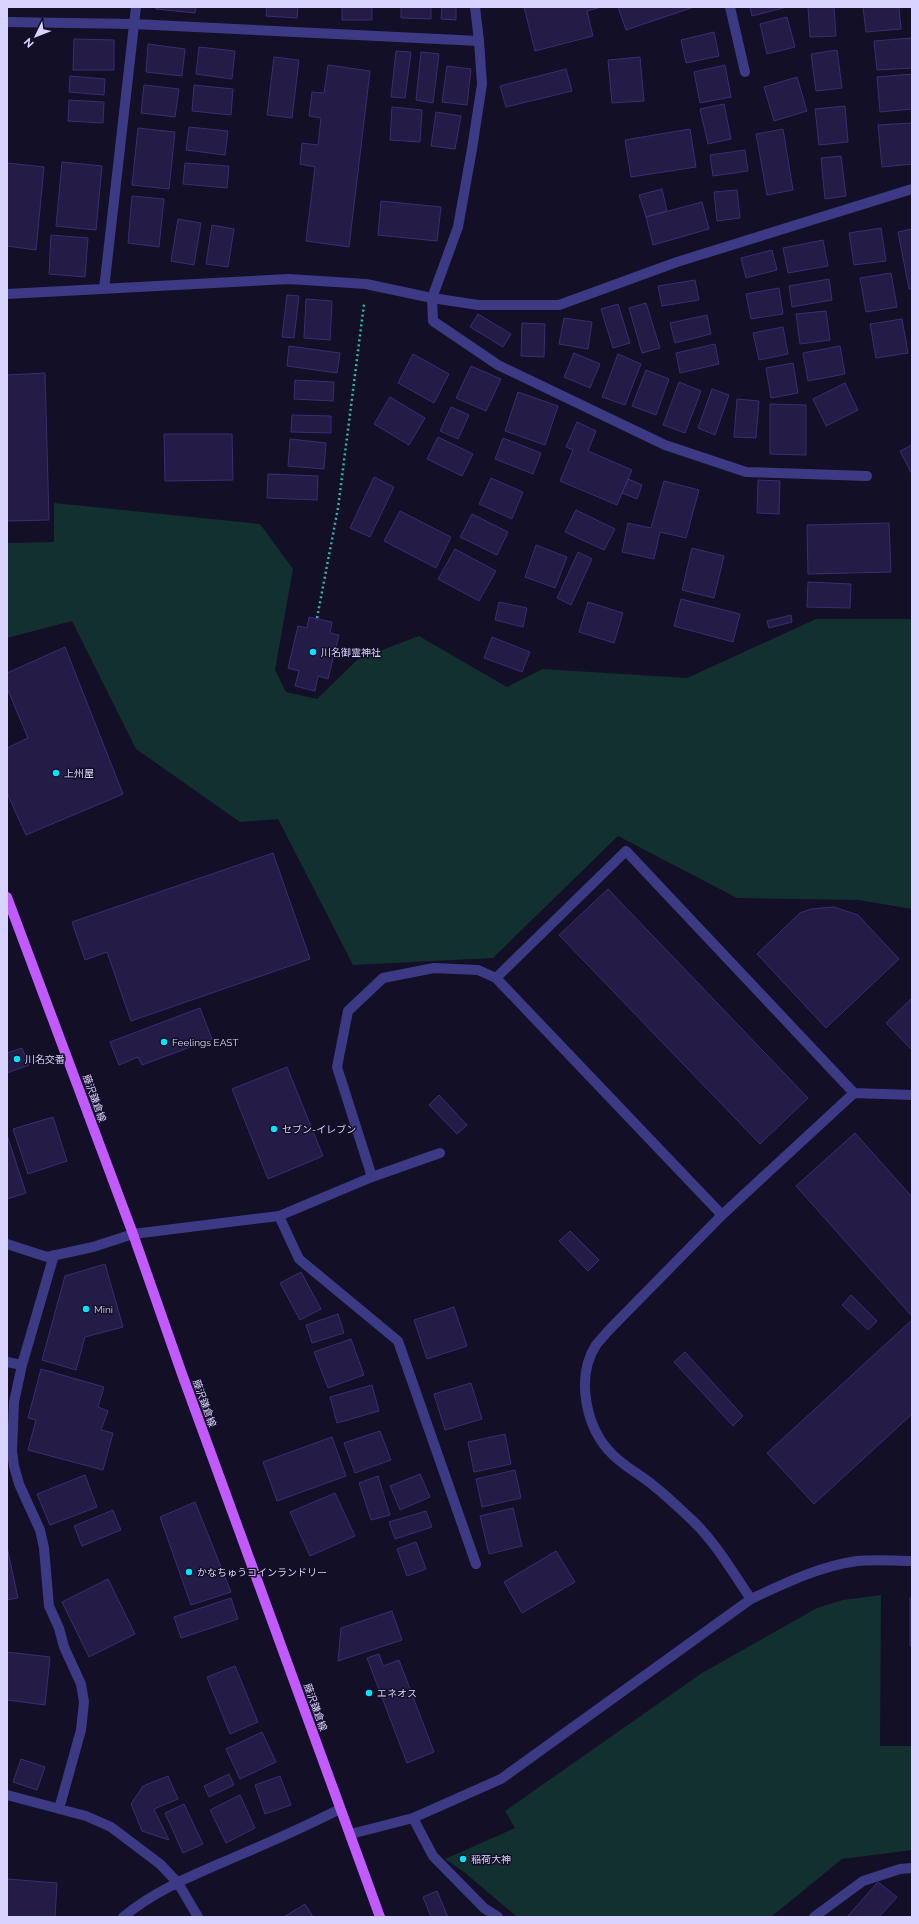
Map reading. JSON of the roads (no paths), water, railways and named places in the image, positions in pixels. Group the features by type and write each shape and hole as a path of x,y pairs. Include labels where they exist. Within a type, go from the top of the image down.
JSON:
{"main road":[{"name":"藤沢鎌倉線","path":"7,897 133,1234 182,1374 380,1917"}],"street":[{"path":"104,288 136,7"},
{"path":"475,7 482,84 458,227 432,298 433,321 498,365 665,445 746,472 867,476"},
{"path":"730,7 745,72"},
{"path":"7,22 134,24 479,41"},
{"path":"7,294 289,279 366,284 432,298 478,305 559,305 677,262 912,188"},
{"path":"496,978 626,851 854,1093"},
{"path":"372,1178 337,1067 348,1011 383,978 434,968 478,970 496,978 722,1215"},
{"path":"751,1599 714,1546 695,1522 655,1486 613,1455 600,1439 591,1422 586,1403 585,1383 589,1363 596,1346 608,1331 722,1215 854,1093 912,1095"},
{"path":"7,1244 47,1257 93,1247 133,1234 280,1216 372,1178 440,1153"},
{"path":"280,1216 299,1259 398,1341 476,1564"},
{"path":"54,1255 22,1366 14,1402 12,1422 14,1466 19,1484 40,1530 44,1548 49,1606 59,1628 64,1647 81,1684 84,1702 81,1730 59,1809"},
{"path":"7,1362 22,1366"},
{"path":"351,1834 413,1818 501,1779 751,1599 793,1579 839,1564 858,1561 912,1561"},
{"path":"7,1795 59,1809 111,1827 160,1864 178,1883 198,1917"},
{"path":"123,1917 154,1895 178,1883 288,1835 340,1809"},
{"path":"413,1818 433,1856 484,1908 498,1917"},
{"path":"814,1917 863,1881 900,1869 912,1868"}],"place":[{"name":"川名御霊神社","path":"313,652"},
{"name":"上州屋","path":"56,773"},
{"name":"Feelings EAST","path":"164,1042"},
{"name":"川名交番","path":"17,1059"},
{"name":"セブン-イレブン","path":"274,1129"},
{"name":"Mini","path":"86,1309"},
{"name":"かなちゅうコインランドリー","path":"189,1572"},
{"name":"エネオス","path":"369,1693"},
{"name":"稲荷大神","path":"463,1859"}]}
